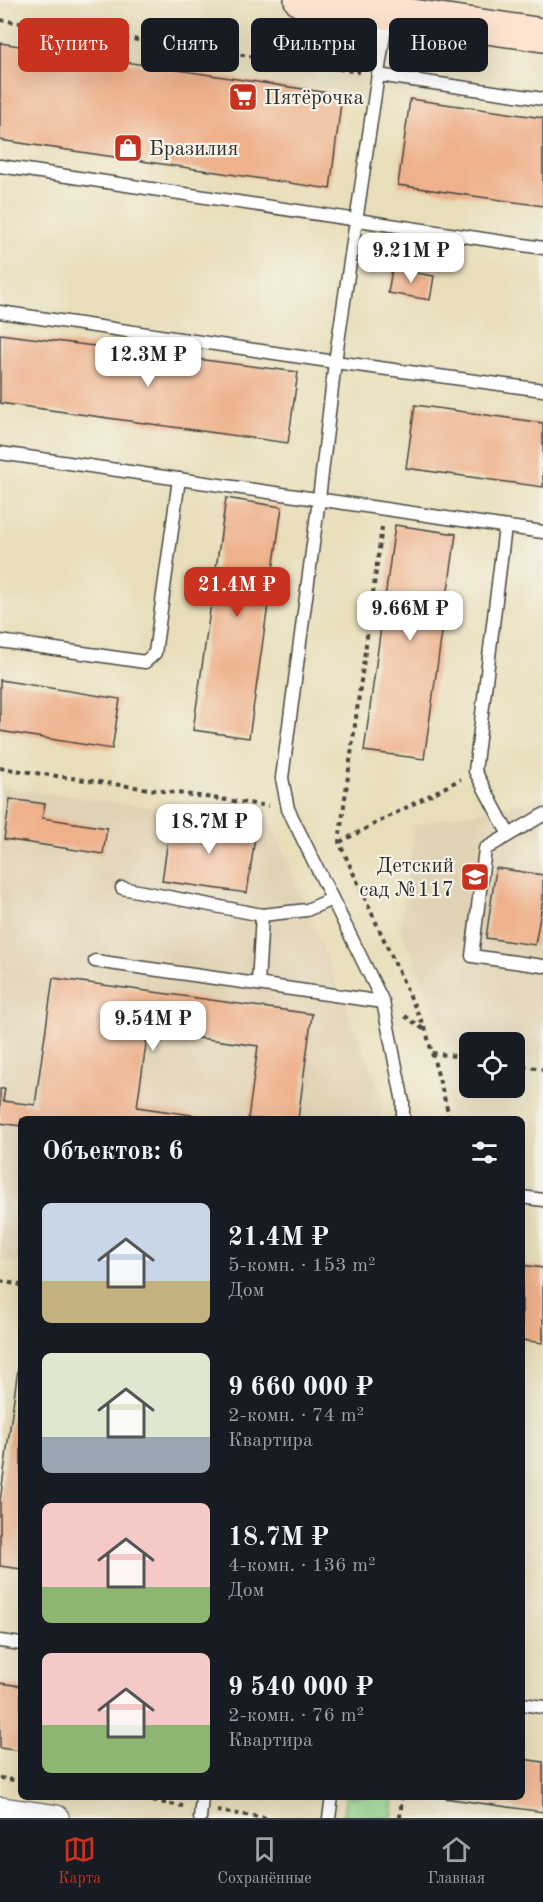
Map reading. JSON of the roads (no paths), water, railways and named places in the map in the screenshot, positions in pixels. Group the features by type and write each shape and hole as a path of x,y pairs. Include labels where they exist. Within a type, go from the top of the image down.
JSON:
{"main road":[{"path":"301,0 388,6 543,35"},
{"path":"462,0 543,12"}],"street":[{"path":"0,1810 56,1818"}],"lane":[{"path":"388,6 335,362 282,778 288,809 383,1002 403,1102 403,1116"},
{"path":"378,75 543,99"},
{"path":"0,166 543,248"},
{"path":"0,312 335,362 543,390"},
{"path":"0,453 543,532"},
{"path":"0,641 145,662 155,653 179,478"},
{"path":"505,526 475,771 509,835"},
{"path":"543,815 485,849 472,956 543,966"},
{"path":"122,888 262,915 307,910 332,899"},
{"path":"258,984 262,915"},
{"path":"95,961 383,1002"},
{"path":"525,1197 543,1200"},
{"path":"0,1641 18,1644"},
{"path":"525,1704 543,1707"},
{"path":"200,1818 202,1800"},
{"path":"329,1818 332,1800"}],"place":[{"name":"Пятёрочка","path":"243,97"},
{"name":"Бразилия","path":"128,148"},
{"name":"Детский сад №117","path":"475,877"}]}
